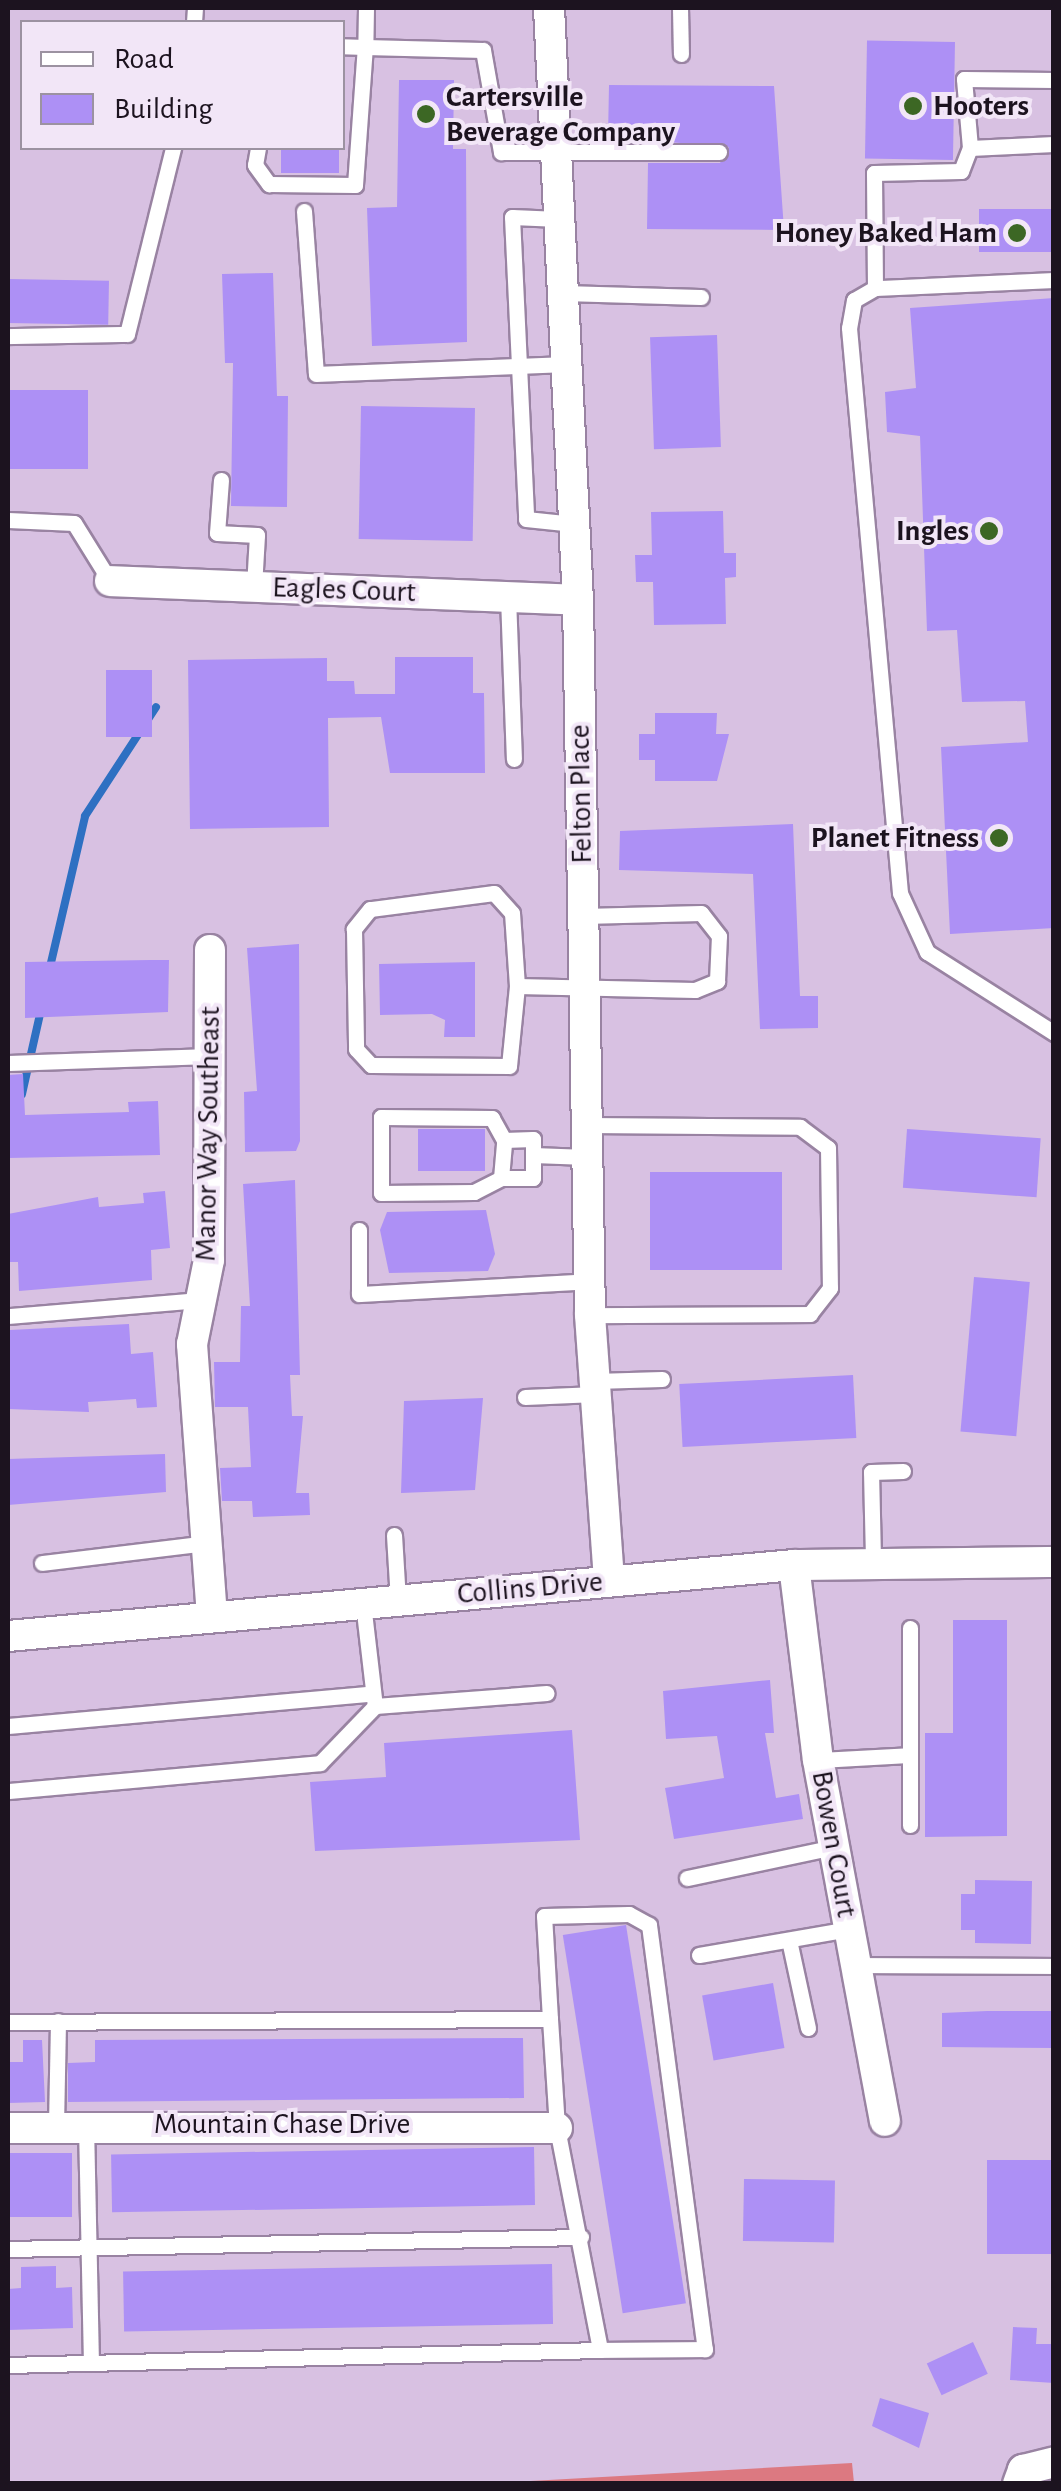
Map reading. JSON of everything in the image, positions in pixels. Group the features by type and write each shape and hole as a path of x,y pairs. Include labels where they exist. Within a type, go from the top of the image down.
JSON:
{"street":[{"name":"Felton Place","path":"548,8 578,600 590,1315 609,1581"},
{"name":"Eagles Court","path":"110,581 578,600"},
{"name":"Manor Way Southeast","path":"210,950 201,1300 192,1344 212,1617"},
{"name":"Collins Drive","path":"8,1636 794,1565 872,1560 1054,1562"},
{"name":"Bowen Court","path":"794,1565 818,1760 885,2121"},
{"name":"Mountain Chase Drive","path":"8,2128 557,2128"},
{"path":"1018,2484 1023,2470 1054,2462"}],"lane":[{"path":"258,150 255,165 269,184 355,185 366,8"},
{"path":"680,8 681,54"},
{"path":"345,46 483,50 501,152 720,152"},
{"path":"874,288 874,173 961,171 970,148 964,79 1054,80"},
{"path":"970,148 1054,144"},
{"path":"8,336 127,334 173,150"},
{"path":"304,212 316,374 566,364"},
{"path":"559,219 512,218 526,519 574,524"},
{"path":"1054,280 874,288 854,300 848,328 900,894 927,952 1054,1033"},
{"path":"563,293 702,297"},
{"path":"221,480 217,533 257,535 254,587"},
{"path":"8,520 74,523 110,581"},
{"path":"508,597 514,758"},
{"path":"494,893 512,913 517,986 509,1066 371,1065 356,1049 354,929 370,909 494,893"},
{"path":"517,986 584,990 708,988 721,963 714,922 701,914 583,916"},
{"path":"8,1063 210,1056"},
{"path":"501,1178 504,1140 482,1115 381,1117 381,1193 474,1192 501,1178 533,1178 533,1139 504,1140"},
{"path":"587,1124 800,1126 828,1148 830,1288 810,1314 590,1315"},
{"path":"533,1155 587,1157"},
{"path":"359,1230 359,1294 590,1281"},
{"path":"9,1316 201,1300"},
{"path":"525,1397 662,1379"},
{"path":"872,1560 871,1472 903,1470"},
{"path":"394,1536 398,1600"},
{"path":"42,1563 207,1544"},
{"path":"8,1791 320,1763 373,1700 363,1603"},
{"path":"910,1628 910,1824"},
{"path":"8,1726 373,1700 547,1693"},
{"path":"818,1760 910,1755"},
{"path":"686,1878 834,1846"},
{"path":"8,2365 706,2349 649,1925 628,1914 544,1916 557,2128 581,2236 600,2350"},
{"path":"699,1955 850,1930"},
{"path":"789,1940 808,2028"},
{"path":"856,1965 1054,1966"},
{"path":"8,2022 550,2019"},
{"path":"58,2021 88,2250 90,2361"},
{"path":"8,2250 581,2236"}],"shaded area":[{"path":"852,2463 854,2483 495,2483"}],"building":[{"name":"Hooters","path":"867,40 955,42 953,160 865,158"},
{"path":"399,80 454,80 453,149 466,149 467,342 372,346 367,208 397,207"},
{"path":"609,85 774,86 784,230 647,229 648,163 720,163 729,147 608,137"},
{"path":"281,150 339,150 339,173 281,173"},
{"name":"Honey Baked Ham","path":"979,209 1054,209 1054,252 979,252"},
{"path":"273,273 277,396 288,396 287,507 231,506 233,363 225,363 222,274"},
{"path":"8,279 109,281 108,325 8,323"},
{"name":"Ingles","path":"1054,298 1054,928 950,934 941,747 1028,742 1025,701 962,702 957,630 927,631 920,436 887,432 885,392 916,388 910,308"},
{"path":"717,335 721,447 654,449 650,337"},
{"path":"8,390 88,390 88,469 8,469"},
{"path":"361,406 475,408 473,541 359,539"},
{"path":"723,511 724,553 736,553 736,577 725,578 726,624 654,625 653,582 636,582 635,555 652,555 651,512"},
{"path":"395,657 473,657 473,693 484,693 485,773 390,773 381,717 328,718 329,827 190,829 188,660 327,658 327,681 354,681 355,694 395,694"},
{"path":"106,670 152,670 152,737 106,737"},
{"path":"655,713 717,713 716,734 729,734 717,781 655,781 655,760 639,760 639,734 655,734"},
{"path":"793,824 800,996 818,996 818,1028 760,1029 753,874 619,870 620,831"},
{"path":"299,944 300,1141 296,1151 245,1152 244,1092 257,1091 247,948"},
{"path":"169,960 168,1012 25,1018 25,962"},
{"path":"475,962 475,1037 444,1037 445,1020 432,1014 380,1015 379,964"},
{"path":"23,1074 25,1115 129,1112 128,1102 158,1101 160,1155 8,1158 8,1075"},
{"path":"418,1129 485,1129 485,1171 418,1171"},
{"path":"907,1129 1041,1138 1037,1197 903,1188"},
{"path":"650,1172 782,1172 782,1270 650,1270"},
{"path":"295,1180 300,1375 290,1375 292,1416 303,1416 296,1493 309,1493 310,1515 253,1517 252,1501 222,1501 220,1468 251,1467 248,1407 215,1407 214,1362 240,1362 241,1306 250,1306 243,1184"},
{"path":"165,1191 170,1248 151,1250 152,1280 19,1291 18,1262 8,1262 8,1214 98,1197 99,1207 144,1203 143,1193"},
{"path":"486,1210 495,1254 488,1271 389,1273 380,1230 387,1212"},
{"path":"974,1277 1030,1282 1016,1436 960,1431"},
{"path":"129,1324 131,1354 153,1352 157,1407 137,1408 136,1399 88,1402 89,1412 8,1409 10,1330"},
{"path":"853,1375 856,1438 683,1447 679,1384"},
{"path":"483,1398 475,1490 401,1493 404,1401"},
{"path":"165,1454 166,1492 8,1505 8,1459"},
{"path":"953,1620 1007,1620 1007,1836 925,1837 925,1733 953,1733"},
{"path":"770,1680 774,1733 765,1733 776,1798 799,1794 803,1819 674,1839 665,1788 724,1778 717,1736 666,1739 663,1691"},
{"path":"572,1730 580,1840 315,1851 310,1782 386,1777 384,1743"},
{"path":"975,1880 1032,1881 1031,1944 975,1943 975,1930 961,1930 961,1894 975,1894"},
{"path":"626,1925 686,2303 623,2313 563,1935"},
{"path":"773,1983 784,2048 714,2060 702,1996"},
{"path":"1054,2011 1054,2048 942,2047 942,2013"},
{"path":"523,2038 524,2098 68,2102 68,2063 95,2062 95,2040"},
{"path":"23,2040 42,2040 45,2102 8,2103 8,2062 23,2062"},
{"path":"534,2147 535,2205 112,2212 111,2154"},
{"path":"8,2153 72,2153 72,2217 8,2217"},
{"path":"987,2160 1054,2160 1054,2254 987,2254"},
{"path":"744,2179 835,2181 834,2243 743,2241"},
{"path":"552,2264 553,2324 124,2331 123,2271"},
{"path":"56,2266 56,2288 72,2287 73,2328 8,2330 8,2289 21,2288 21,2267"},
{"path":"1013,2327 1037,2328 1036,2344 1054,2344 1054,2383 1010,2380"},
{"path":"973,2342 988,2374 942,2395 927,2364"},
{"path":"880,2398 929,2413 919,2448 872,2426"}],"waterway":[{"path":"50,967 85,816 156,707"},
{"path":"22,1094 41,1010"}],"place":[{"name":"Hooters","path":"913,106"},
{"name":"Cartersville Beverage Company","path":"426,114"},
{"name":"Honey Baked Ham","path":"1017,233"},
{"name":"Ingles","path":"989,531"},
{"name":"Planet Fitness","path":"999,838"}]}
